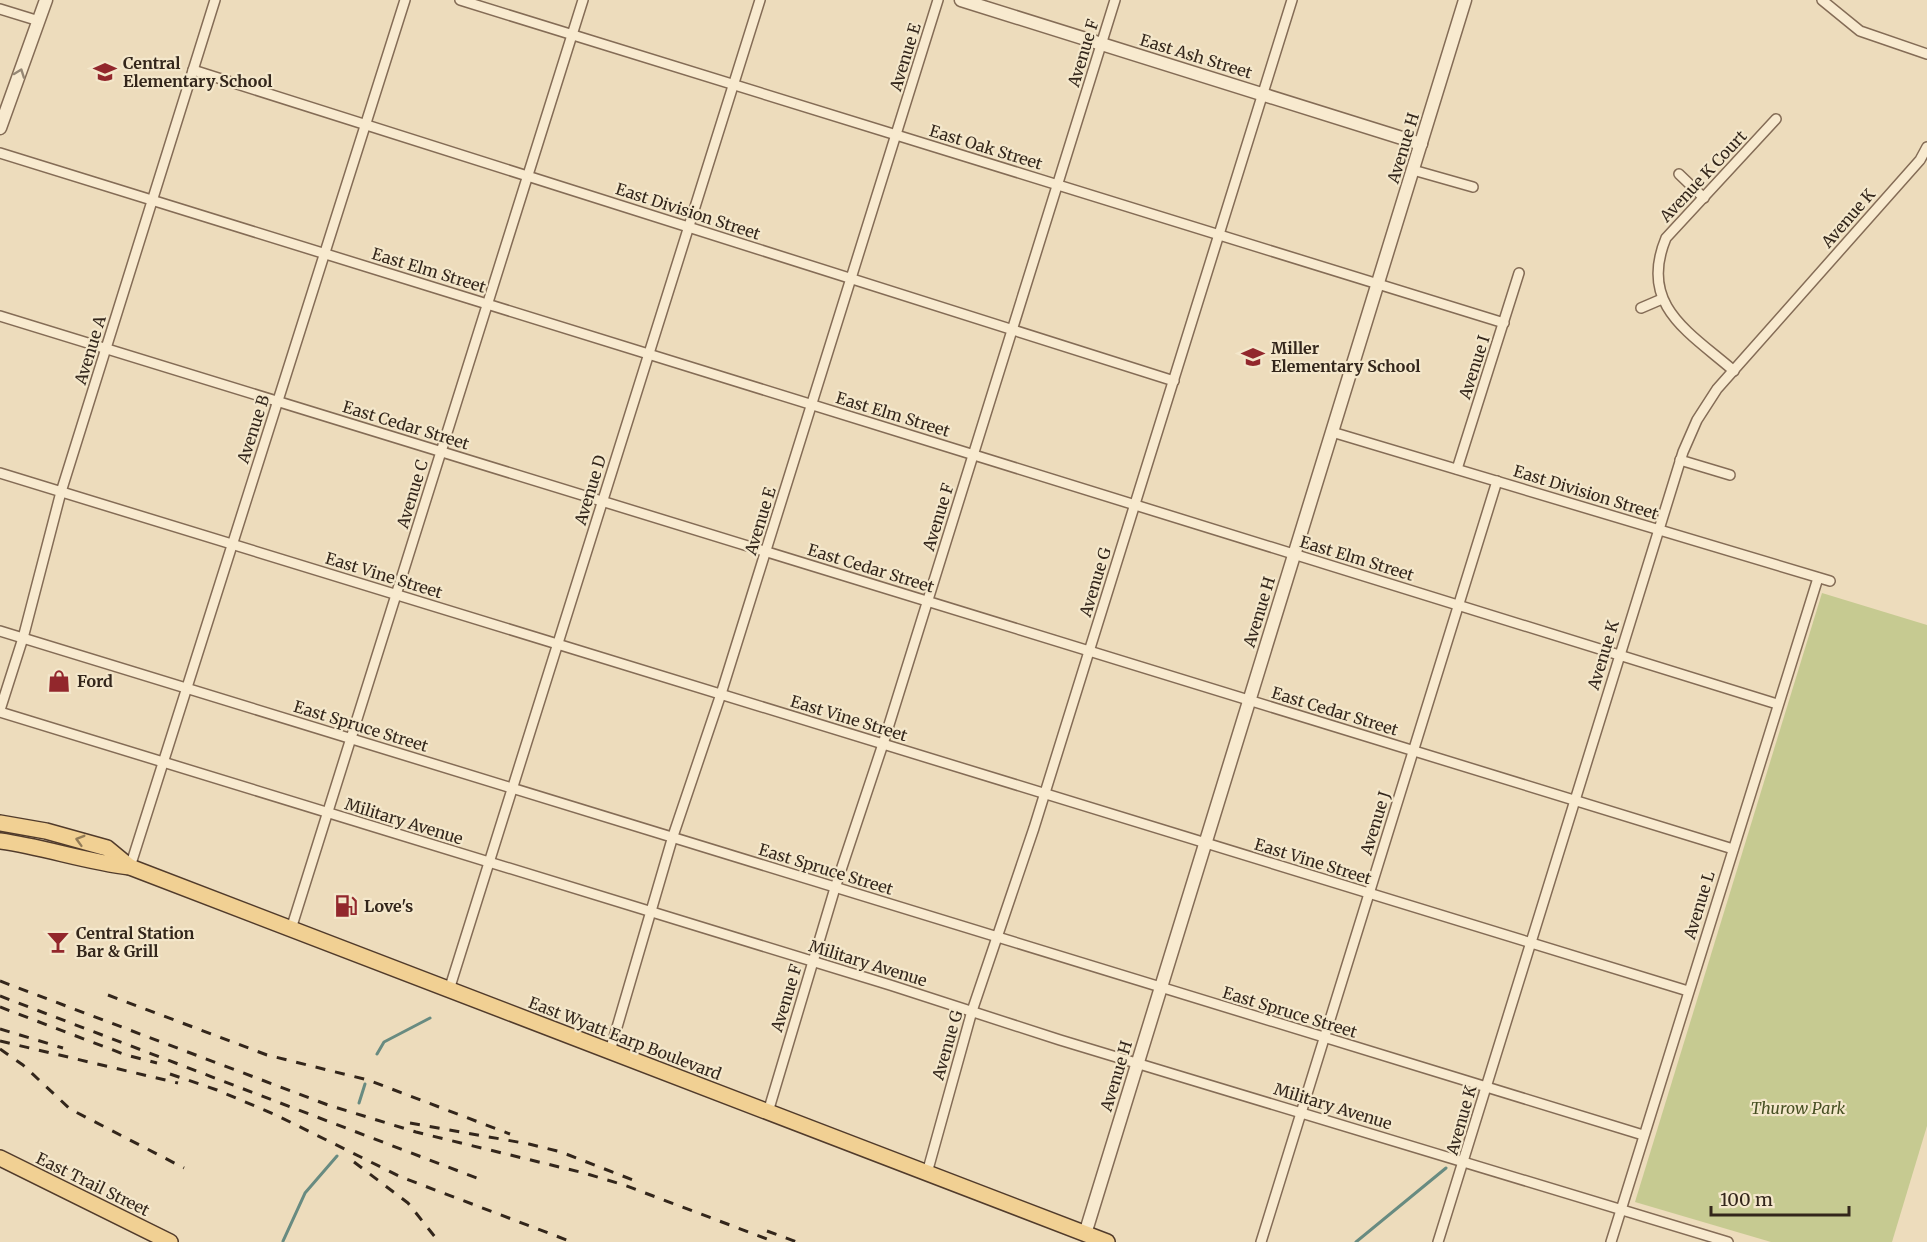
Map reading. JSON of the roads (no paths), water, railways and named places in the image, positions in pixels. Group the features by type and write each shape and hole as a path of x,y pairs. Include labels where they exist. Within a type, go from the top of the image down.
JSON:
{"main road":[{"name":"East Wyatt Earp Boulevard","path":"0,823 46,831 107,848 130,867"},
{"name":"East Wyatt Earp Boulevard","path":"0,841 54,849 103,864 130,867 1107,1242"},
{"name":"East Trail Street","path":"0,1158 170,1242"}],"street":[{"path":"0,128 46,0"},
{"name":"Avenue A","path":"0,711 23,638 61,492 215,0"},
{"name":"Avenue B","path":"130,867 405,0"},
{"name":"East Oak Street","path":"460,0 1504,323"},
{"name":"Avenue C","path":"291,929 583,0"},
{"name":"Avenue D","path":"449,990 760,0"},
{"name":"Avenue E","path":"610,1051 673,836 721,694 938,0"},
{"name":"East Ash Street","path":"961,0 1421,144"},
{"name":"Avenue F","path":"768,1112 836,888 1115,0"},
{"name":"Avenue G","path":"927,1173 972,1011 1045,794 1292,0"},
{"name":"Avenue H","path":"1085,1234 1465,0"},
{"path":"1822,0 1860,31 1927,54"},
{"path":"0,9 39,21"},
{"name":"East Division Street","path":"193,70 1174,381"},
{"name":"Avenue K Court","path":"1734,371 1679,323 1668,310 1658,284 1660,253 1666,238 1776,119"},
{"name":"Avenue K","path":"1438,1242 1465,1162 1573,800 1680,460 1697,420 1717,389 1920,160 1927,147"},
{"name":"East Elm Street","path":"0,153 1777,704"},
{"path":"1413,170 1473,187"},
{"path":"1679,174 1704,198"},
{"name":"Avenue I","path":"1457,469 1520,273"},
{"path":"1641,308 1662,299"},
{"name":"East Cedar Street","path":"0,316 1733,849"},
{"name":"East Division Street","path":"1332,432 1830,581"},
{"path":"1680,460 1730,475"},
{"name":"East Vine Street","path":"0,473 1688,991"},
{"name":"Avenue J","path":"1261,1242 1497,481"},
{"name":"Avenue L","path":"1611,1242 1642,1136 1818,578"},
{"name":"East Spruce Street","path":"0,631 673,836 1642,1136"},
{"name":"Military Avenue","path":"0,711 649,913 1728,1242"}],"waterway":[{"path":"377,1054 384,1042 430,1018"},
{"path":"359,1103 365,1084"},
{"path":"1454,1146 1466,1123"},
{"path":"283,1241 305,1193 337,1156"},
{"path":"1356,1242 1446,1168"}],"railway":[{"path":"0,981 328,1105 416,1132 624,1185 775,1242"},
{"path":"108,995 267,1055 368,1080 510,1134"},
{"path":"0,996 482,1180"},
{"path":"0,1007 126,1055 157,1063"},
{"path":"0,1029 63,1048"},
{"path":"0,1041 178,1083"},
{"path":"0,1049 23,1065 70,1109 184,1168"},
{"path":"170,1074 217,1090 276,1115 401,1177 572,1242"},
{"path":"410,1123 529,1144 561,1152 633,1180"},
{"path":"354,1162 408,1203 439,1242"},
{"path":"767,1231 797,1242"}],"place":[{"name":"Central Elementary School","path":"105,72"},
{"name":"Miller Elementary School","path":"1253,357"},
{"name":"Ford","path":"59,681"},
{"name":"Love's","path":"346,906"},
{"name":"Central Station Bar & Grill","path":"58,942"}],"park label":[{"name":"Thurow Park","path":"1798,1108"}]}
